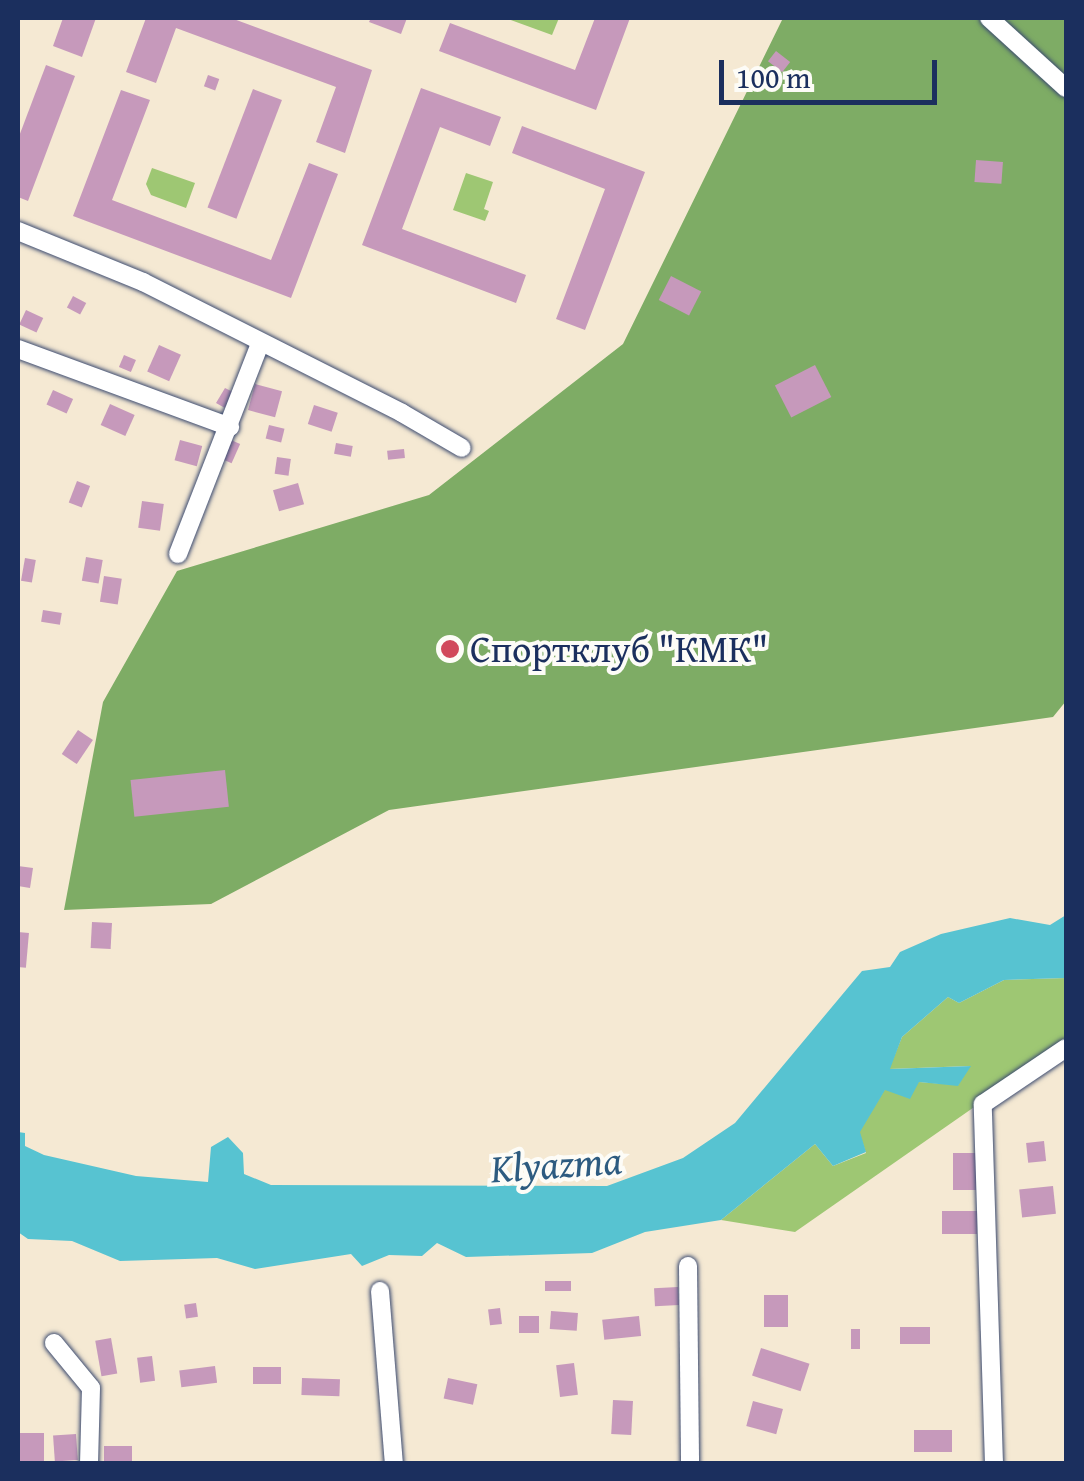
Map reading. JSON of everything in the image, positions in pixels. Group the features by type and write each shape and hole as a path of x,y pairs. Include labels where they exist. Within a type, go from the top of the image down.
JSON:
{"street":[{"path":"989,18 1066,88"},
{"path":"18,232 143,282 402,413 462,448"},
{"path":"178,554 260,344"},
{"path":"18,349 230,427"},
{"path":"994,1464 983,1104 1066,1048"},
{"path":"688,1266 690,1464"},
{"path":"380,1291 394,1464"},
{"path":"54,1342 91,1388 89,1464"}],"green space":[{"path":"505,18 559,18 552,35"},
{"path":"783,18 1066,18 1066,701 1053,717 389,810 211,904 64,910 103,702 177,571 429,495 623,344"},
{"path":"152,168 195,183 186,208 151,195 146,184"},
{"path":"466,173 493,182 484,209 489,211 485,221 453,210"},
{"path":"1066,978 1066,1043 795,1232 721,1220 815,1144 833,1166 866,1153 859,1132 885,1089 919,1082 958,1085 970,1066 889,1069 902,1037 948,997 959,1003 1004,980"}],"water":[{"path":"1066,915 1066,978 1004,980 959,1003 948,997 902,1037 890,1069 971,1066 958,1086 919,1082 910,1099 885,1090 860,1132 866,1152 833,1166 815,1144 721,1220 645,1232 592,1253 466,1257 437,1243 422,1256 389,1255 362,1266 351,1254 255,1269 217,1258 120,1261 72,1241 28,1239 18,1232 18,1132 25,1133 25,1146 44,1155 136,1176 208,1182 211,1147 228,1137 243,1153 244,1174 271,1185 607,1186 683,1158 735,1123 862,971 890,967 900,952 941,934 1010,918 1050,925"}],"building":[{"path":"63,18 96,18 82,57 53,46"},
{"path":"146,18 231,18 372,70 345,153 316,142 336,87 176,28 156,83 126,72"},
{"path":"371,18 407,18 401,34 369,22"},
{"path":"595,18 630,18 596,110 439,51 450,23 575,70"},
{"path":"776,51 790,62 782,72 768,61"},
{"path":"46,65 75,76 28,201 18,197 18,139"},
{"path":"208,75 219,79 215,90 204,86"},
{"path":"421,88 501,117 490,146 440,127 402,229 526,275 516,303 362,245"},
{"path":"253,89 282,100 236,219 207,208"},
{"path":"121,90 150,100 112,200 271,260 309,163 338,174 291,298 73,216"},
{"path":"522,126 645,172 585,330 556,319 605,189 512,153"},
{"path":"976,160 1003,162 1001,184 974,182"},
{"path":"671,276 701,291 689,315 659,300"},
{"path":"73,296 86,303 80,315 67,307"},
{"path":"26,310 43,318 36,333 19,325"},
{"path":"159,345 181,355 169,381 147,371"},
{"path":"124,355 136,360 131,372 119,367"},
{"path":"815,365 831,397 791,418 775,385"},
{"path":"255,384 282,391 275,417 248,410"},
{"path":"225,388 233,392 225,408 216,403"},
{"path":"53,390 73,399 67,414 46,405"},
{"path":"110,404 135,415 125,436 101,425"},
{"path":"314,405 338,413 332,432 308,424"},
{"path":"269,425 285,429 281,442 266,439"},
{"path":"180,440 202,446 197,466 175,460"},
{"path":"231,440 240,444 232,463 222,459"},
{"path":"336,443 353,446 351,457 334,454"},
{"path":"404,449 405,458 388,460 387,451"},
{"path":"277,457 291,459 288,476 275,474"},
{"path":"77,481 90,486 82,507 69,502"},
{"path":"298,483 304,504 279,511 273,490"},
{"path":"142,501 164,504 160,531 138,528"},
{"path":"86,557 103,560 99,584 82,581"},
{"path":"25,558 36,560 32,583 21,581"},
{"path":"104,576 122,579 118,604 100,602"},
{"path":"43,610 62,613 60,625 41,622"},
{"path":"78,730 93,740 77,764 62,754"},
{"path":"225,770 229,807 134,817 131,780"},
{"path":"18,866 33,868 30,888 18,886"},
{"path":"92,922 112,923 111,949 91,948"},
{"path":"18,932 29,933 26,968 18,967"},
{"path":"1044,1141 1046,1161 1028,1163 1026,1143"},
{"path":"953,1153 976,1153 976,1190 953,1190"},
{"path":"1053,1186 1056,1214 1022,1217 1019,1190"},
{"path":"942,1211 977,1211 977,1234 942,1234"},
{"path":"545,1281 571,1281 571,1291 545,1291"},
{"path":"678,1287 679,1305 655,1306 654,1288"},
{"path":"764,1295 788,1295 788,1327 764,1327"},
{"path":"196,1303 198,1317 186,1319 184,1305"},
{"path":"500,1308 502,1324 490,1325 488,1309"},
{"path":"551,1311 578,1313 577,1331 550,1329"},
{"path":"519,1316 539,1316 539,1333 519,1333"},
{"path":"639,1316 641,1336 604,1340 602,1320"},
{"path":"900,1327 930,1327 930,1344 900,1344"},
{"path":"851,1329 860,1329 860,1349 851,1349"},
{"path":"111,1338 117,1373 101,1376 95,1341"},
{"path":"761,1348 810,1364 801,1391 752,1376"},
{"path":"152,1356 155,1381 140,1383 137,1358"},
{"path":"574,1363 578,1395 560,1397 556,1365"},
{"path":"215,1366 217,1383 181,1387 179,1370"},
{"path":"253,1367 281,1367 281,1384 253,1384"},
{"path":"302,1378 340,1379 339,1396 301,1395"},
{"path":"448,1378 477,1384 473,1405 444,1399"},
{"path":"613,1400 633,1401 631,1435 611,1434"},
{"path":"753,1401 783,1409 776,1434 746,1426"},
{"path":"914,1430 952,1430 952,1452 914,1452"},
{"path":"18,1433 44,1433 44,1464 18,1464"},
{"path":"76,1434 78,1460 55,1462 53,1436"},
{"path":"104,1446 132,1446 132,1464 104,1464"}],"place":[{"name":"Спортклуб \"КМК\"","path":"450,649"}],"water label":[{"name":"Klyazma","path":"556,1164"}]}
